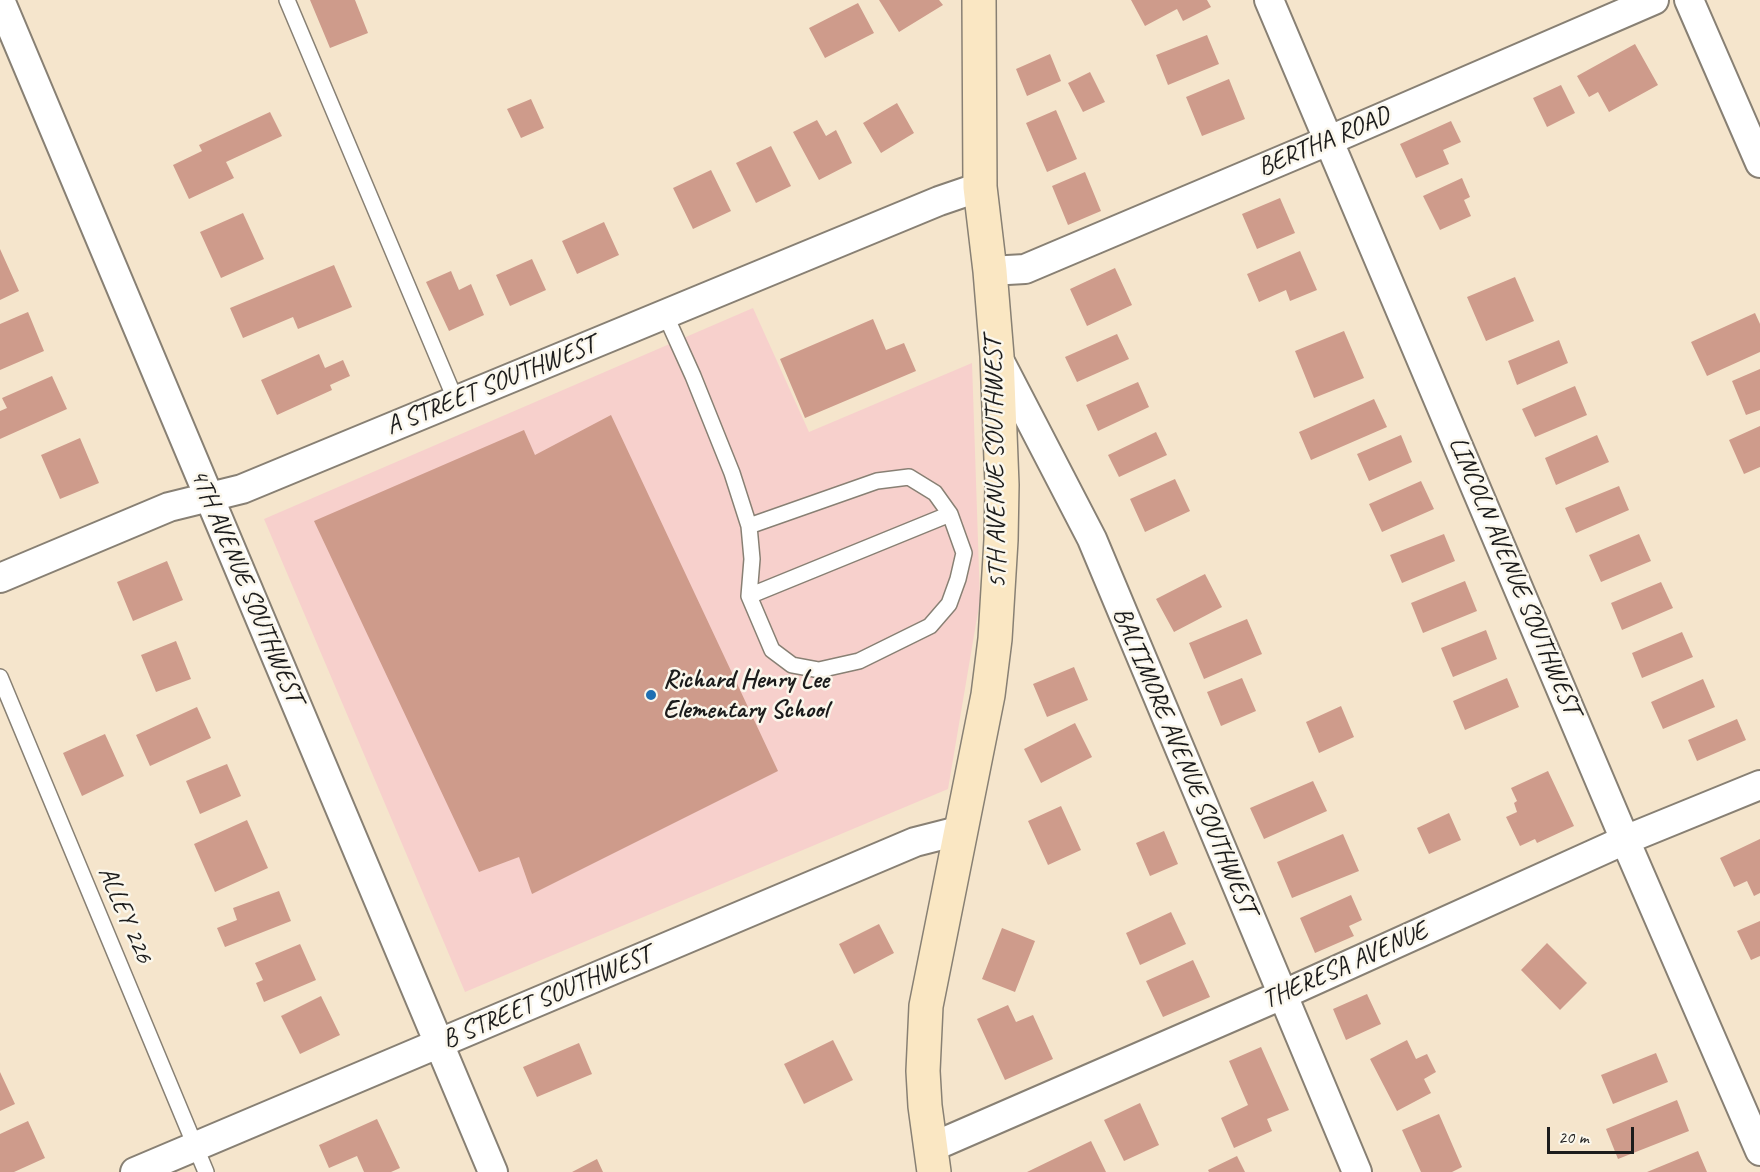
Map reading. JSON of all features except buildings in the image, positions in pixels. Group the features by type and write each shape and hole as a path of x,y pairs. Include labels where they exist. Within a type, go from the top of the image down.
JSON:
{"street":[{"name":"4TH AVENUE SOUTHWEST","path":"0,0 493,1172"},
{"name":"5TH AVENUE SOUTHWEST","path":"932,1160 922,1071 926,1006 988,695 998,591 1002,485 997,356 981,187 980,0"},
{"name":"LINCOLN AVENUE SOUTHWEST","path":"1269,0 1625,840 1760,1151"},
{"name":"BERTHA ROAD","path":"990,271 1025,269 1654,0"},
{"path":"1689,0 1760,163"},
{"name":"A STREET SOUTHWEST","path":"0,578 169,507 242,489 939,201 981,187"},
{"name":"BALTIMORE AVENUE SOUTHWEST","path":"997,356 1092,539 1356,1172"},
{"name":"THERESA AVENUE","path":"932,1160 1282,996 1625,840 1760,785"},
{"name":"B STREET SOUTHWEST","path":"135,1172 201,1159 439,1043 915,842 962,830"}],"lane":[{"path":"287,0 456,400"},
{"path":"665,314 728,462 749,526 752,559 749,596 772,650 792,665 819,670 859,661 930,626 949,604 964,554 950,514 935,493 909,477 877,482 749,526"},
{"path":"749,596 950,514"},
{"name":"ALLEY 226","path":"0,677 201,1159"}],"shaded area":[{"name":"Richard Henry Lee Elementary School","path":"753,308 809,432 972,363 980,600 948,789 465,992 264,519"}],"place":[{"name":"Richard Henry Lee Elementary School","path":"651,695"}]}
